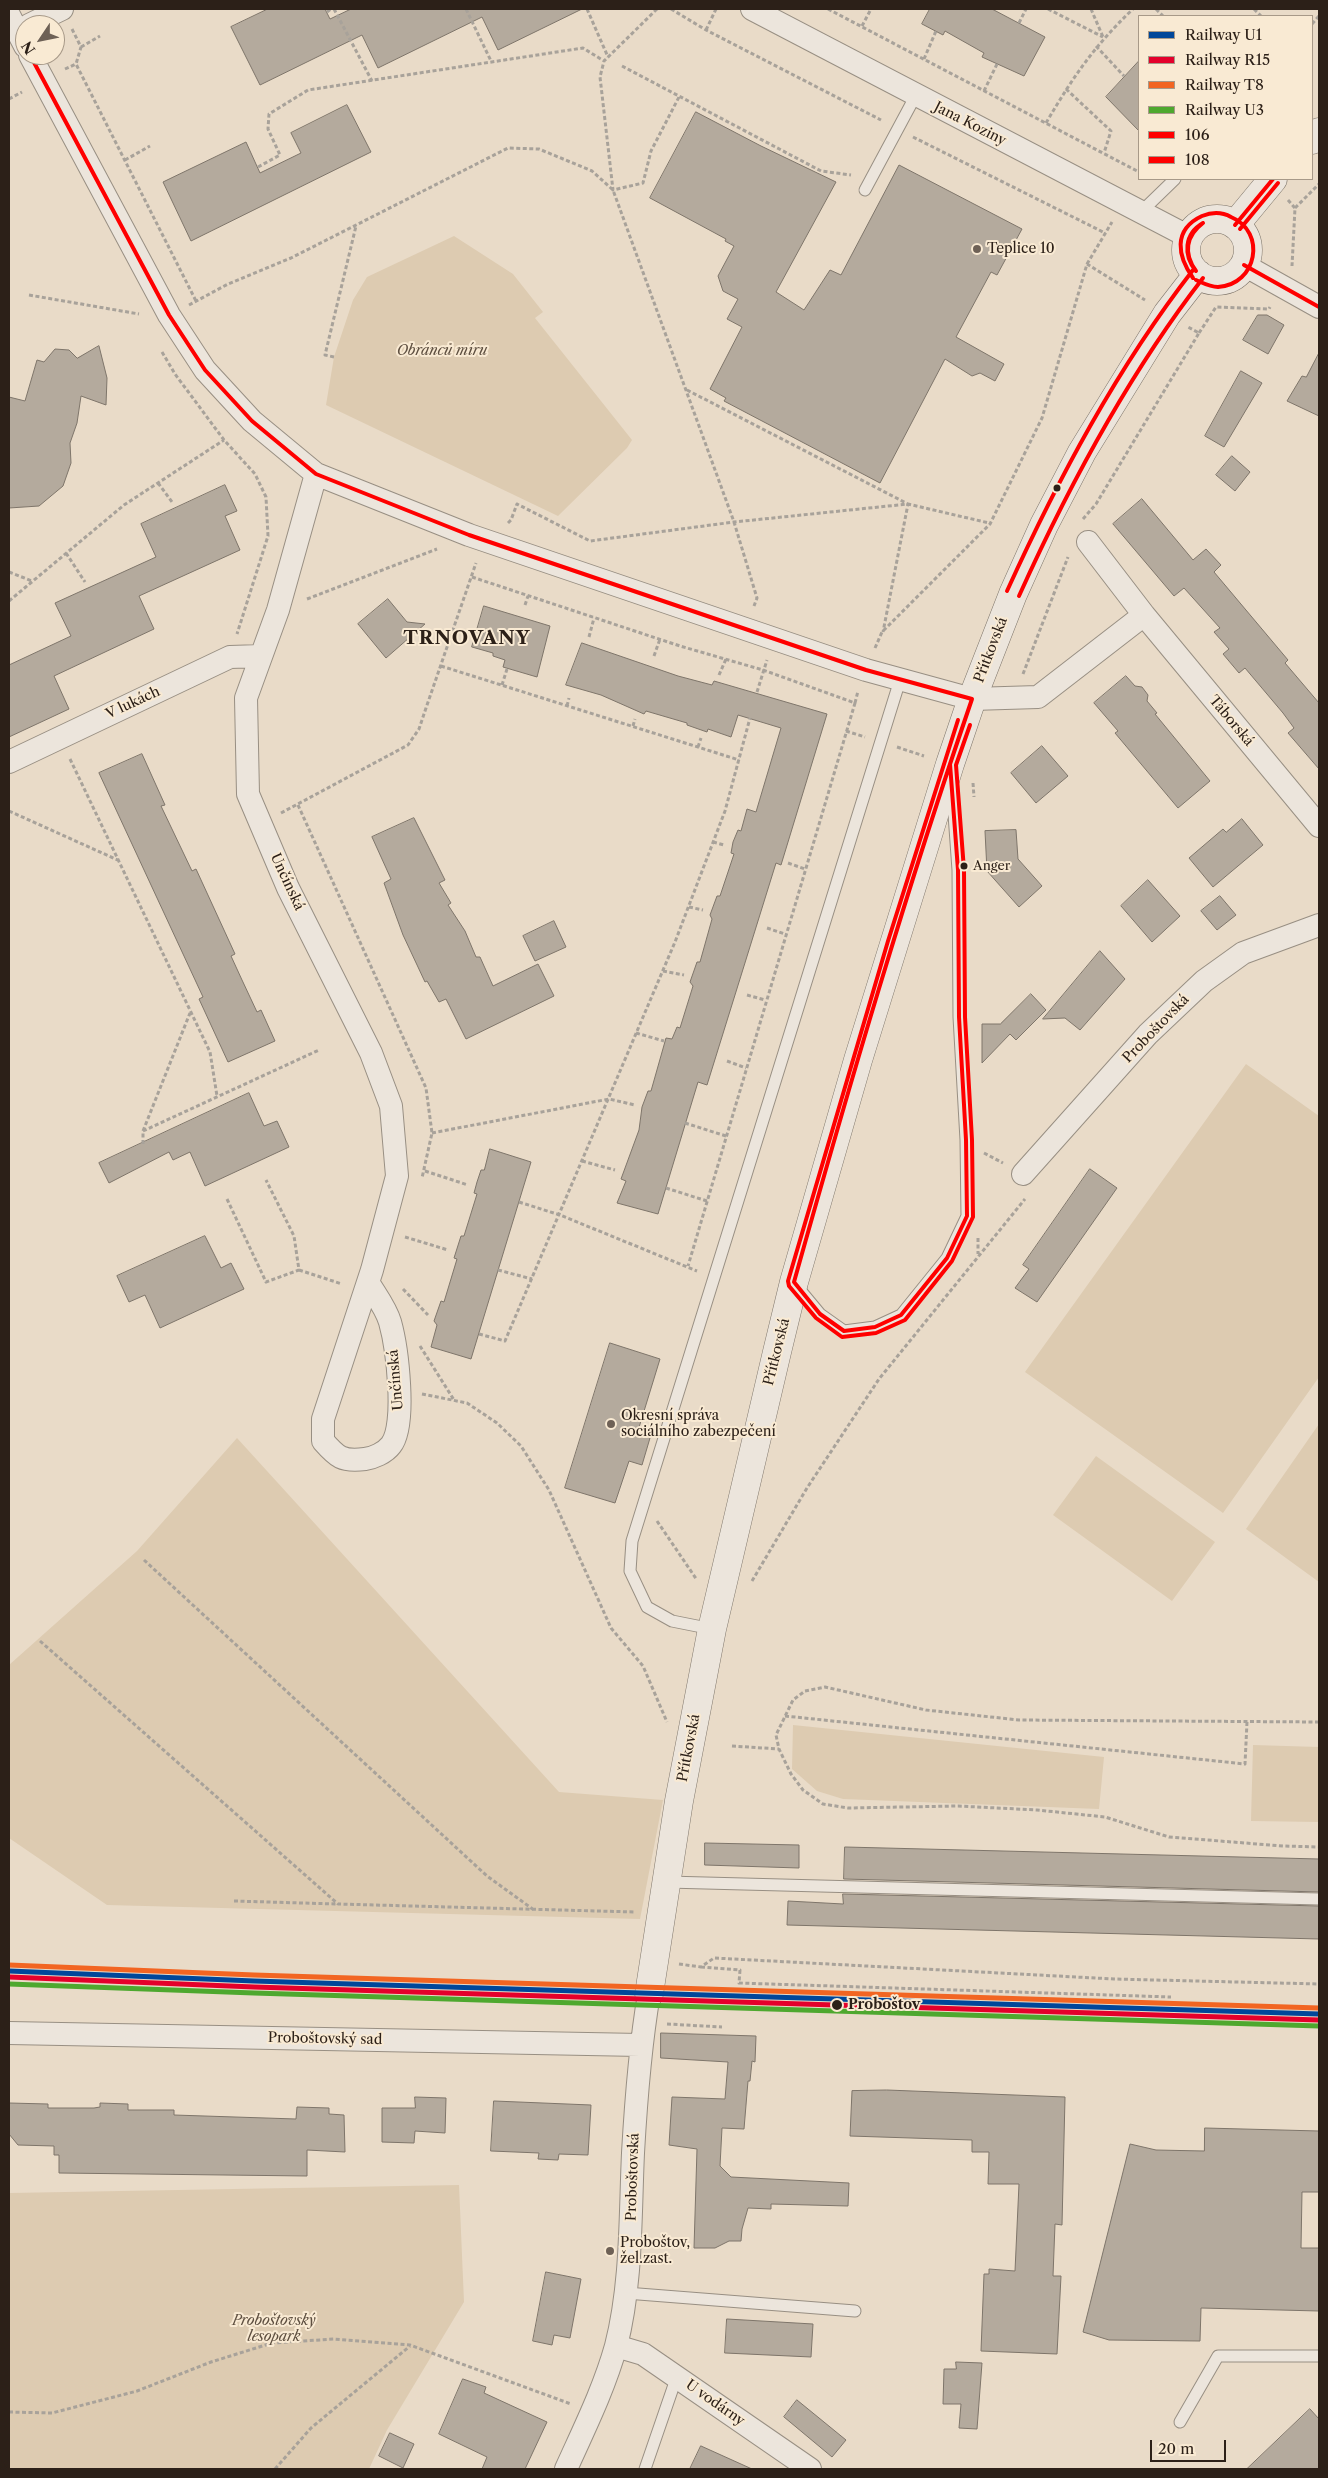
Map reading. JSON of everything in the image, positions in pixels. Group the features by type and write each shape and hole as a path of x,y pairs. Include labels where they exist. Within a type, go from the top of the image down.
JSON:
{"street":[{"path":"50,15 62,9"},
{"name":"Jana Koziny","path":"752,9 1189,237"},
{"path":"35,65 169,315 206,370 252,421 316,474 469,535 866,670 972,699 1038,697 1144,615"},
{"path":"1235,225 1272,180"},
{"path":"1213,219 1225,220 1235,225 1243,233 1247,243 1248,255 1244,265 1231,278 1219,281 1208,280 1198,274 1191,267 1188,259 1186,249 1189,237 1201,223 1213,219"},
{"path":"1244,265 1319,307"},
{"name":"Přítkovská","path":"649,1994 665,1882 714,1619 794,1282 858,1060 950,764 972,699 1013,594 1044,525 1082,452 1168,314 1198,274"},
{"name":"Unčínská","path":"316,474 278,610 246,698 248,794 288,888 371,1053 391,1106 397,1176 368,1282 323,1419 323,1441 335,1455 348,1461 373,1458 391,1445 398,1426 400,1390 390,1320 368,1282"},
{"name":"Táborská","path":"1080,538 1319,826"},
{"name":"V lukách","path":"9,762 230,657 261,656"},
{"name":"Proboštovská","path":"1023,1174 1148,1034 1204,981 1243,954 1319,925"},
{"name":"Proboštovská","path":"566,2469 591,2412 616,2346 626,2293 630,2252 633,2153 640,2045 649,1994"},
{"name":"Proboštovský sad","path":"9,2033 640,2045"},
{"name":"U vodárny","path":"616,2346 643,2354 810,2469"}],"lane":[{"path":"865,190 916,95"},
{"path":"1142,211 1174,180"},
{"path":"714,1619 672,1621 647,1607 630,1571 632,1542 900,680"},
{"path":"794,1282 820,1314 844,1331 875,1327 901,1315 948,1258 967,1216 966,1140 959,1017 958,870 950,764"},
{"path":"665,1882 1319,1900"},
{"path":"626,2293 855,2311"},
{"path":"1180,2422 1218,2356 1319,2356"},
{"path":"645,2469 677,2376"}],"path":[{"path":"62,9 81,47 76,64 196,301"},
{"path":"326,12 333,9 372,81"},
{"path":"466,9 491,61"},
{"path":"587,9 608,57"},
{"path":"657,9 604,61 600,77 613,190 734,522 757,598 747,628"},
{"path":"706,30 716,9"},
{"path":"828,9 1138,171"},
{"path":"862,26 872,9"},
{"path":"1019,23 1026,9"},
{"path":"1048,9 1103,37"},
{"path":"1091,9 1103,37"},
{"path":"1046,123 1066,89 1096,46 1133,9"},
{"path":"924,59 936,32"},
{"path":"81,47 100,36"},
{"path":"1096,46 1124,76"},
{"path":"258,167 280,155 268,129 269,114 308,90 583,48 604,61"},
{"path":"984,91 997,64"},
{"path":"622,66 820,171 872,178"},
{"path":"18,83 27,100"},
{"path":"1066,89 1111,131 1104,153"},
{"path":"613,190 643,183 651,151 679,97"},
{"path":"125,160 150,146"},
{"path":"169,315 356,226 508,148 539,149 592,171 613,190"},
{"path":"1295,208 1319,184"},
{"path":"334,357 325,354 356,226"},
{"path":"882,632 990,524 1042,418 1087,264 1199,334 1096,504 1065,570 1014,698"},
{"path":"29,295 139,314"},
{"path":"135,306 144,323"},
{"path":"160,348 175,374 224,440 255,474 266,496 268,536 230,657"},
{"path":"687,390 908,504 990,524"},
{"path":"9,601 124,505 224,440"},
{"path":"158,483 172,502"},
{"path":"506,524 512,520 517,504 590,541 734,522 908,504"},
{"path":"866,670 882,632 908,504"},
{"path":"278,610 443,546"},
{"path":"66,553 85,582"},
{"path":"260,823 408,745 419,729 478,558"},
{"path":"9,572 32,581"},
{"path":"472,578 763,670 855,703 765,1000 688,1266"},
{"path":"525,606 528,596"},
{"path":"588,637 594,618"},
{"path":"654,656 660,639"},
{"path":"757,692 774,639"},
{"path":"720,675 726,659"},
{"path":"441,666 739,760"},
{"path":"502,685 507,669"},
{"path":"567,706 570,698"},
{"path":"479,1334 505,1341 663,971 725,811 750,718"},
{"path":"633,726 635,719"},
{"path":"60,738 210,1052 217,1096"},
{"path":"698,747 701,738"},
{"path":"9,811 120,861"},
{"path":"713,842 724,845"},
{"path":"788,863 805,869"},
{"path":"688,907 703,910"},
{"path":"768,928 785,934"},
{"path":"663,971 684,976"},
{"path":"747,995 765,1000"},
{"path":"142,1144 143,1131 190,1013"},
{"path":"636,1033 664,1042"},
{"path":"143,1131 319,1050"},
{"path":"727,1061 746,1068"},
{"path":"432,1133 608,1099 634,1106"},
{"path":"685,1123 726,1136"},
{"path":"582,1162 615,1170"},
{"path":"425,1171 468,1185"},
{"path":"748,1589 807,1488 879,1379 1038,1183 1023,1174"},
{"path":"266,1180 294,1236 299,1270"},
{"path":"666,1188 707,1201"},
{"path":"227,1199 266,1282 299,1270 331,1280"},
{"path":"519,1202 560,1215 688,1266 714,1279"},
{"path":"402,1236 448,1250"},
{"path":"498,1270 532,1279"},
{"path":"402,1288 428,1315"},
{"path":"400,1390 467,1403 497,1423 521,1446 549,1490 611,1628 643,1666 673,1735 689,1745"},
{"path":"645,1502 714,1619"},
{"path":"144,1560 487,1876 535,1911"},
{"path":"40,1641 338,1904"},
{"path":"1319,1722 1019,1720 926,1710 825,1687 805,1692 793,1700 776,1735 779,1750 791,1774 803,1790 823,1804 848,1808 958,1806 1037,1810 1105,1817 1170,1837 1319,1847"},
{"path":"785,1716 1245,1764 1247,1722"},
{"path":"732,1746 779,1750"},
{"path":"234,1901 535,1911 660,1912"},
{"path":"701,1967 714,1958 1114,1979 1319,1984"},
{"path":"653,1962 740,1970 739,1983 1171,1996"},
{"path":"644,2022 722,2027"},
{"path":"9,2412 52,2413 137,2391 211,2362 272,2343 334,2339 410,2345 591,2412"},
{"path":"275,2469 311,2428 410,2345"}],"green space":[{"name":"Obránců míru","path":"454,236 513,274 543,312 535,318 632,440 627,448 558,516 326,405 334,357 353,300 367,277"},
{"path":"1246,1064 1319,1116 1319,1377 1223,1513 1025,1372"},
{"path":"1319,1424 1319,1582 1246,1529"},
{"path":"237,1438 559,1792 663,1800 640,1919 107,1905 9,1838 9,1665 137,1551"},
{"path":"1096,1456 1215,1542 1172,1601 1053,1515"},
{"path":"793,1725 1104,1757 1099,1809 843,1799 817,1791 792,1769"},
{"path":"1253,1745 1319,1747 1319,1822 1251,1821"},
{"name":"Proboštovský lesopark","path":"459,2185 464,2302 387,2430 369,2469 9,2469 9,2193"}],"building":[{"path":"268,9 325,9 330,19 351,9 582,9 498,50 482,17 378,68 362,35 260,85 231,27"},
{"path":"930,9 992,9 1045,37 1024,76 982,57 984,53 945,31 943,35 922,24"},
{"path":"1138,62 1138,130 1106,97"},
{"path":"347,105 371,152 191,241 163,182 246,142 260,173 301,153 291,133"},
{"path":"696,112 836,182 776,292 804,310 830,270 841,275 899,165 1022,229 997,275 991,272 956,337 1004,364 995,381 980,373 972,376 945,359 880,483 724,401 726,398 710,389 742,327 727,319 738,299 723,291 718,276 734,246 725,241 726,239 650,198"},
{"path":"1258,315 1267,315 1284,325 1268,354 1243,340"},
{"path":"99,346 107,378 106,405 81,396 77,423 70,443 71,463 63,486 39,506 9,508 9,397 25,401 37,360 44,362 55,349 69,350 77,358"},
{"path":"1319,353 1319,416 1287,401 1302,376 1306,377"},
{"path":"1241,371 1262,383 1224,447 1205,436"},
{"path":"1232,456 1250,472 1235,491 1216,475"},
{"path":"225,485 237,511 225,516 240,550 139,596 154,629 54,676 69,709 9,737 9,665 71,636 55,603 156,557 141,524"},
{"path":"1142,499 1193,560 1206,549 1221,565 1214,572 1288,660 1285,663 1319,703 1319,769 1288,733 1294,728 1283,713 1245,668 1239,673 1223,654 1229,649 1214,632 1220,628 1184,588 1174,596 1113,524"},
{"path":"388,599 407,622 425,624 386,658 358,624"},
{"path":"484,606 550,626 537,677 503,667 505,660 493,656 493,653 472,647"},
{"path":"582,643 678,676 712,685 714,681 827,714 781,865 776,863 707,1085 698,1082 658,1214 617,1203 626,1181 621,1179 639,1130 642,1107 648,1091 651,1091 666,1038 672,1039 677,1027 680,1028 693,986 690,982 697,962 700,962 712,919 710,915 717,896 720,896 734,854 731,853 733,842 738,830 741,831 747,809 756,812 781,728 738,715 731,737 708,729 707,732 687,725 687,723 646,711 644,714 601,695 566,685"},
{"path":"1126,676 1135,686 1142,687 1148,695 1147,701 1157,713 1155,714 1210,781 1178,808 1115,733 1118,731 1094,703"},
{"path":"1042,746 1068,776 1036,803 1011,773"},
{"path":"142,754 165,805 161,806 192,871 196,869 235,954 231,956 242,980 257,1012 261,1010 275,1041 228,1062 199,999 203,997 99,773"},
{"path":"414,818 445,880 439,883 451,903 448,905 465,931 476,957 480,957 493,986 538,964 554,996 466,1039 446,999 439,1002 427,981 425,982 403,935 384,883 391,879 372,837"},
{"path":"1242,819 1263,845 1213,887 1189,858 1223,829 1226,832"},
{"path":"1016,830 1018,859 1042,886 1019,907 987,871 985,831"},
{"path":"1148,880 1180,916 1152,942 1121,906"},
{"path":"1220,896 1236,915 1217,930 1201,911"},
{"path":"554,921 566,947 535,961 523,936"},
{"path":"1100,951 1125,979 1080,1030 1065,1018 1043,1019"},
{"path":"1031,994 1046,1010 1016,1040 1010,1034 982,1063 982,1024 1000,1024"},
{"path":"249,1093 264,1126 277,1121 289,1147 205,1186 190,1152 173,1160 169,1152 109,1183 99,1163"},
{"path":"490,1149 531,1162 471,1359 431,1347 437,1325 434,1321 441,1301 444,1302 457,1259 454,1258 461,1236 464,1236 477,1194 474,1193 477,1182 481,1170 484,1170"},
{"path":"1090,1169 1117,1188 1037,1302 1015,1288 1029,1269 1023,1265"},
{"path":"205,1236 221,1268 231,1263 244,1289 160,1328 145,1295 129,1302 117,1276"},
{"name":"Okresní správa sociálního zabezpečení","path":"610,1343 660,1359 637,1434 650,1438 642,1465 629,1461 615,1503 565,1488"},
{"path":"705,1843 799,1845 799,1868 705,1865"},
{"path":"845,1847 1319,1859 1319,1892 844,1879"},
{"path":"843,1894 1319,1906 1319,1939 787,1925 788,1901 843,1904"},
{"path":"661,2033 756,2036 755,2062 752,2061 750,2081 748,2081 744,2129 722,2128 720,2166 731,2177 849,2183 848,2206 771,2204 771,2209 748,2208 742,2229 741,2241 729,2241 715,2248 694,2248 697,2149 669,2145 672,2097 725,2099 728,2062 661,2058"},
{"path":"887,2090 1065,2097 1062,2225 1055,2224 1053,2276 1061,2276 1057,2354 981,2351 984,2274 989,2274 989,2269 1015,2271 1019,2184 988,2184 989,2152 972,2152 972,2140 850,2136 852,2091"},
{"path":"415,2097 446,2098 445,2133 415,2131 414,2143 382,2142 382,2108 415,2108"},
{"path":"494,2101 591,2105 588,2155 559,2154 558,2160 538,2159 539,2153 491,2151"},
{"path":"9,2103 48,2104 48,2108 94,2108 100,2107 100,2103 128,2104 128,2110 174,2110 174,2115 296,2119 297,2107 329,2108 329,2114 344,2115 345,2152 307,2150 307,2176 59,2173 59,2155 54,2155 54,2146 18,2145 9,2134"},
{"path":"1205,2128 1319,2131 1319,2192 1302,2192 1301,2248 1319,2248 1319,2311 1201,2308 1200,2341 1109,2340 1083,2332 1130,2144 1156,2150 1204,2151"},
{"path":"546,2272 581,2279 570,2338 554,2335 552,2345 533,2341"},
{"path":"727,2319 813,2324 811,2357 725,2353"},
{"path":"956,2362 982,2363 977,2429 959,2428 961,2404 943,2404 944,2369 956,2369"},
{"path":"463,2379 486,2387 484,2393 547,2422 525,2469 482,2469 487,2457 439,2434"},
{"path":"797,2400 846,2440 832,2457 784,2417"},
{"path":"1310,2409 1319,2419 1319,2469 1247,2469"},
{"path":"390,2433 414,2444 403,2468 379,2456"},
{"path":"701,2446 752,2469 690,2469"}],"rail line":[{"name":"T8","path":"9,1965 254,1975 1319,2008"},
{"name":"U1","path":"9,1971 254,1981 1319,2014"},
{"name":"R15","path":"9,1977 254,1987 1319,2020"},
{"name":"U3","path":"9,1984 1319,2026"}],"transit line":[{"name":"106","path":"35,65 169,315 205,370 252,421 316,474 469,535 866,670 972,699"},
{"name":"106","path":"1235,225 1272,180"},
{"name":"108","path":"1240,229 1278,183"},
{"name":"108","path":"1193,278 1181,253 1182,236 1192,222 1202,216 1221,213 1242,224 1250,234 1253,245 1253,257 1249,268 1242,277 1231,284 1218,287 1209,286 1196,280"},
{"name":"106","path":"1196,271 1187,252 1188,245 1192,233 1203,223"},
{"name":"106","path":"1196,271 1189,258 1188,245 1193,233 1203,223"},
{"name":"106","path":"1244,265 1319,307"},
{"name":"108","path":"1007,591 1068,466 1114,385 1165,307 1193,270"},
{"name":"108","path":"1019,596 1079,472 1125,392 1203,278"},
{"name":"106","path":"972,699 948,771 924,844 879,989 794,1282 820,1314 844,1331 875,1327 901,1315 947,1258 967,1216 966,1140 959,1017 958,870 950,764 972,699"},
{"name":"108","path":"958,720 888,941 788,1281 789,1286 816,1318 842,1337 876,1333 905,1320 952,1261 973,1217 972,1140 965,1017 964,870 956,765 970,725"}],"place":[{"name":"Teplice 10","path":"977,249"},
{"name":"Anger","path":"964,866"},
{"name":"Okresní správa sociálního zabezpečení","path":"611,1424"},
{"name":"Proboštov","path":"837,2005"},
{"name":"Proboštov, žel.zast.","path":"610,2251"}],"district":[{"name":"TRNOVANY","path":"467,639"}]}
